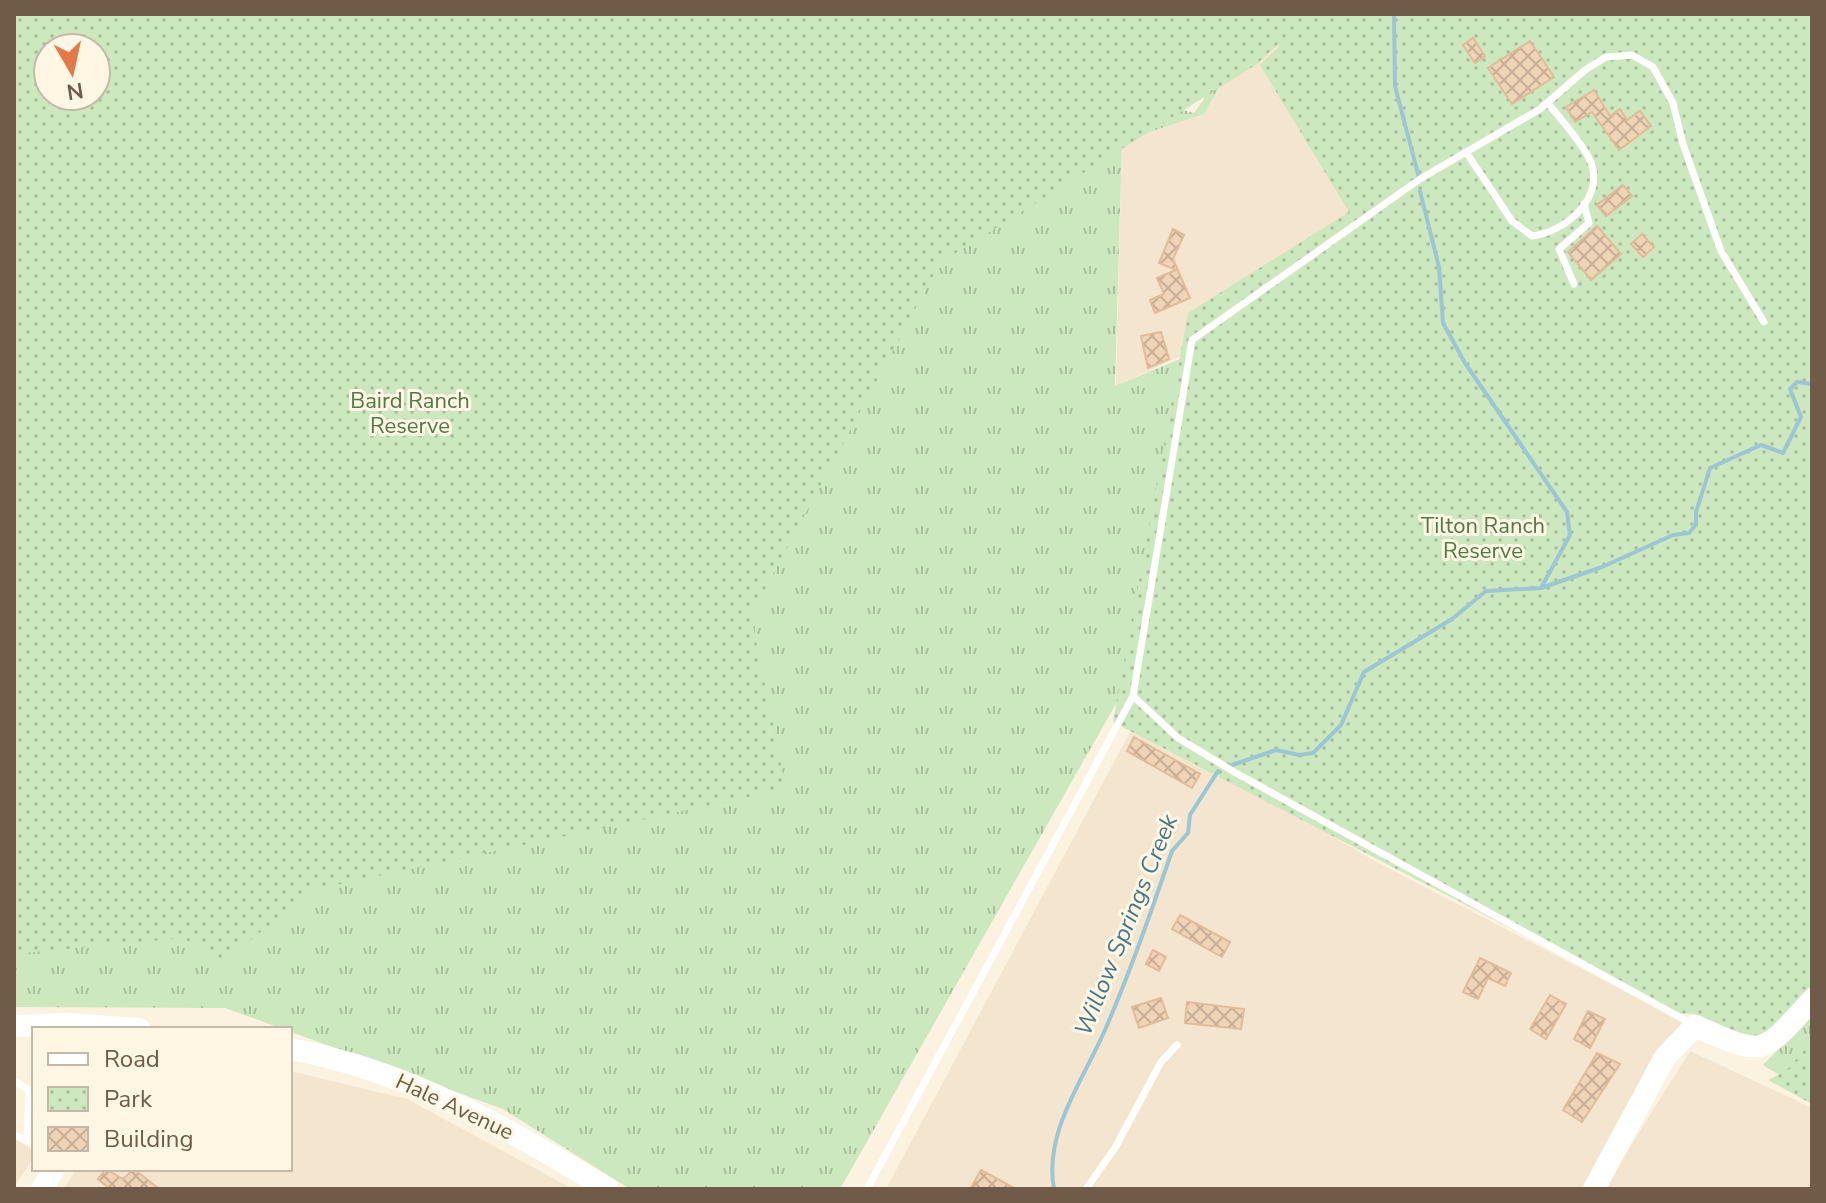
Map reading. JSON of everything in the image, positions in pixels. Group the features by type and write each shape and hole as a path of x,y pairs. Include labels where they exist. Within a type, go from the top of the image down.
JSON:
{"main road":[{"path":"1594,1189 1665,1057 1695,1026 1737,1046 1757,1049 1776,1040 1812,1000"},
{"path":"14,1026 60,1027"},
{"name":"Hale Avenue","path":"292,1050 403,1080 465,1107 608,1189"},
{"path":"42,1189 53,1171"}],"lane":[{"path":"867,1189 1133,696 1192,340 1420,179 1548,103 1606,57 1632,55 1653,67 1673,103 1683,144 1721,251 1764,322"},
{"path":"1466,152 1512,221 1532,236 1551,234 1579,213 1594,187 1590,160 1548,103"},
{"path":"1574,284 1559,249 1589,223 1584,204"},
{"path":"1133,696 1178,738 1236,773 1695,1026"},
{"path":"1086,1189 1115,1148 1161,1062 1177,1045"},
{"path":"14,1081 29,1090 30,1141 14,1135"}],"shaded area":[{"path":"1389,14 1582,14 1205,345 1116,386 1122,141 1204,114 1233,64 1357,17"},
{"path":"1137,719 1371,859 1682,1021 1588,1189 886,1189"},
{"path":"1690,1051 1812,1108 1812,1189 1604,1189"},
{"path":"292,1071 407,1099 573,1189 64,1189 75,1171 292,1171"},
{"path":"14,1138 32,1150 32,1160 14,1187"}],"green space":[{"name":"Baird Ranch Reserve","path":"14,14 1175,108 1194,113 1204,99 1203,91 1277,14 1389,14 1357,17 1233,63 1204,114 1122,141 1115,386 1185,357 1117,702 840,1189 630,1189 503,1109 292,1032 292,1027 277,1027 225,1008 14,1007"},
{"name":"Baird Ranch Reserve","path":"14,14 1309,14 1257,64 940,263 751,615 786,789 317,889 224,960 182,938 14,954"},
{"name":"Tilton Ranch Reserve","path":"1313,14 1812,14 1812,984 1777,1025 1760,1036 1737,1033 1701,1016 1678,1015 1113,722 1188,313 1349,212 1260,65"},
{"path":"1812,1014 1812,1095 1763,1065"},
{"path":"1812,1041 1812,1104 1768,1080 1786,1071"}],"building":[{"path":"1473,38 1485,56 1475,63 1463,45"},
{"path":"1530,41 1554,77 1512,104 1488,68"},
{"path":"1594,90 1610,116 1620,109 1627,120 1640,111 1651,126 1619,150 1592,112 1575,122 1566,107"},
{"path":"1623,185 1632,196 1606,216 1597,205"},
{"path":"1597,226 1621,254 1591,280 1568,252"},
{"path":"1173,229 1184,235 1173,259 1190,298 1155,313 1150,300 1164,294 1157,278 1176,270 1159,263"},
{"path":"1642,234 1654,247 1643,257 1631,244"},
{"path":"1161,332 1169,359 1148,368 1141,336"},
{"path":"1134,737 1200,774 1192,788 1127,751"},
{"path":"1180,915 1230,942 1222,957 1172,929"},
{"path":"1153,950 1166,957 1159,971 1146,964"},
{"path":"1480,958 1511,973 1505,986 1488,978 1478,999 1463,992"},
{"path":"1550,995 1566,1004 1546,1039 1530,1029"},
{"path":"1161,998 1168,1018 1139,1028 1132,1007"},
{"path":"1187,1002 1244,1009 1241,1029 1185,1023"},
{"path":"1588,1011 1605,1019 1590,1048 1574,1039"},
{"path":"1597,1053 1620,1064 1582,1122 1563,1110"},
{"path":"981,1170 1016,1189 970,1189"},
{"path":"104,1171 123,1179 136,1171 159,1189 110,1189 98,1179"}],"waterway":[{"path":"1394,14 1395,86 1419,178"},
{"path":"1420,191 1439,267 1443,323 1465,363 1567,512 1570,535 1541,588"},
{"name":"Willow Springs Creek","path":"1232,765 1276,750 1299,755 1313,753 1341,725 1364,672 1452,619 1486,591 1541,588 1602,567 1673,535 1689,533 1696,525 1696,512 1710,468 1761,445 1783,453 1801,417 1790,389 1797,382 1812,384"},
{"name":"Willow Springs Creek","path":"1054,1189 1052,1167 1055,1145 1069,1103 1117,1002 1172,851 1188,833 1190,815 1218,771"}]}
